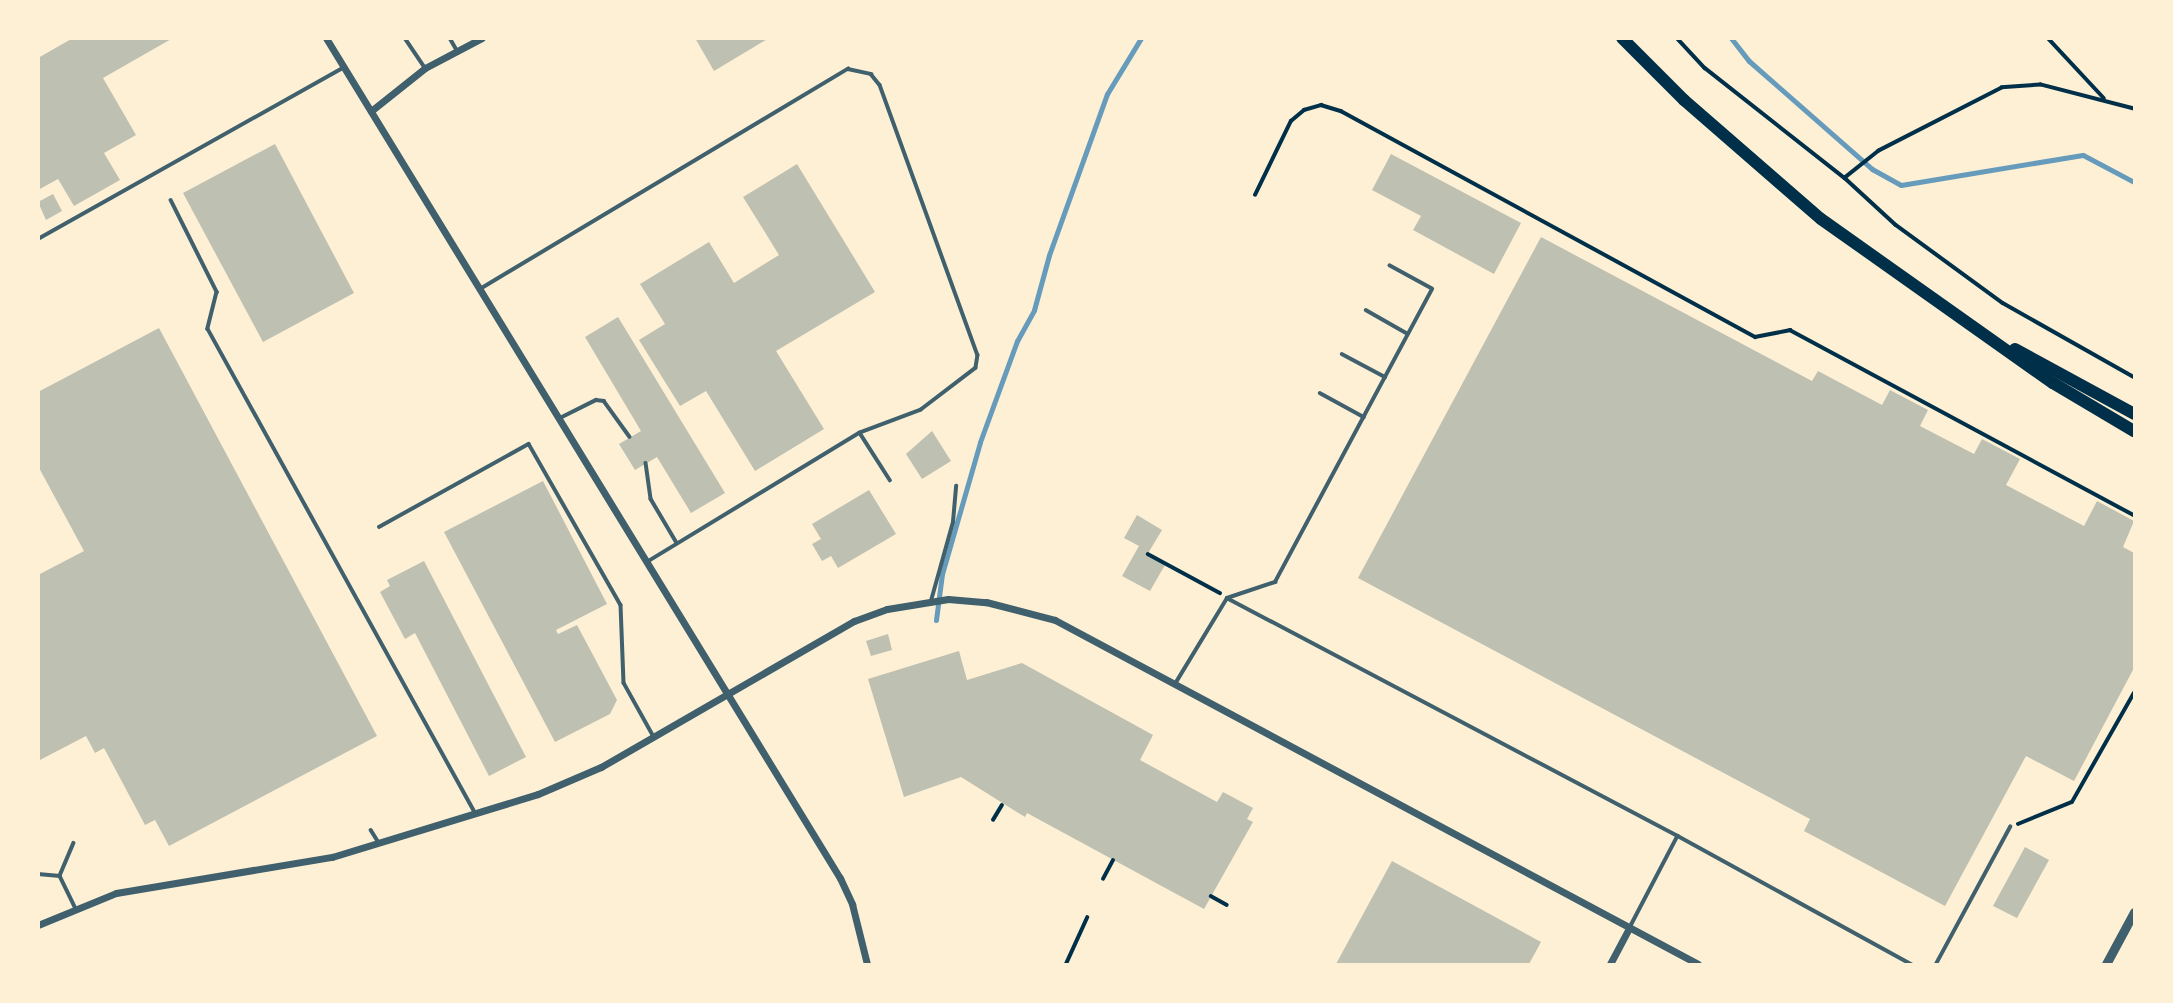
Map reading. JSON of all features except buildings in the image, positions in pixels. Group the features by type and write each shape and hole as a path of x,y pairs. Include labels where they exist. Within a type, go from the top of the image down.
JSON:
{"main road":[{"path":"1622,38 1684,100 1821,219 1970,327 2134,431"},
{"path":"1970,327 2134,414"}],"street":[{"path":"326,38 840,878 852,904 867,964"},
{"path":"371,111 425,68 482,38"},
{"path":"38,925 116,893 266,870 380,845 477,816 601,767 854,621 931,601 985,602 1045,616 1698,964"},
{"path":"2106,964 2134,912"},
{"path":"1610,964 1629,929"}],"lane":[{"path":"405,38 425,68"},
{"path":"450,38 457,50"},
{"path":"38,239 344,67"},
{"path":"480,289 848,69 858,68 880,85 978,355 969,378 921,410 860,433 648,562"},
{"path":"171,200 218,292 208,329 477,816"},
{"path":"1175,684 1227,598 1275,582 1432,289 1390,266"},
{"path":"1366,310 1408,334"},
{"path":"1342,354 1385,377"},
{"path":"1320,393 1364,417"},
{"path":"560,418 596,400 604,401 630,438"},
{"path":"860,433 890,480"},
{"path":"379,527 529,444 621,605 624,682 654,737"},
{"path":"646,463 651,499 677,543"},
{"path":"931,601 953,522 956,486"},
{"path":"1227,598 1678,836 1911,964"},
{"path":"1936,964 2010,827"},
{"path":"371,830 380,845"},
{"path":"1629,929 1678,836"},
{"path":"74,843 60,876 76,909"},
{"path":"38,874 60,876"}],"path":[{"path":"1677,38 1705,68 1845,178 1896,225 2004,303 2134,377"},
{"path":"2048,38 2106,100"},
{"path":"1845,178 1847,173 1879,151 2002,88 2041,85 2134,109"},
{"path":"1255,195 1291,121 1304,110 1321,105 1341,111 1755,337 1790,330 2134,515"},
{"path":"1148,554 1227,598"},
{"path":"2010,827 2072,802 2134,693"},
{"path":"993,820 1002,805"},
{"path":"1103,879 1113,860"},
{"path":"1211,896 1227,905"},
{"path":"1066,964 1087,918"}],"waterway":[{"path":"936,620 942,574 980,442 1017,341 1034,310 1049,255 1107,94 1141,38"},
{"path":"1731,38 1749,61 1872,169 1901,185 2083,155 2134,182"}]}
